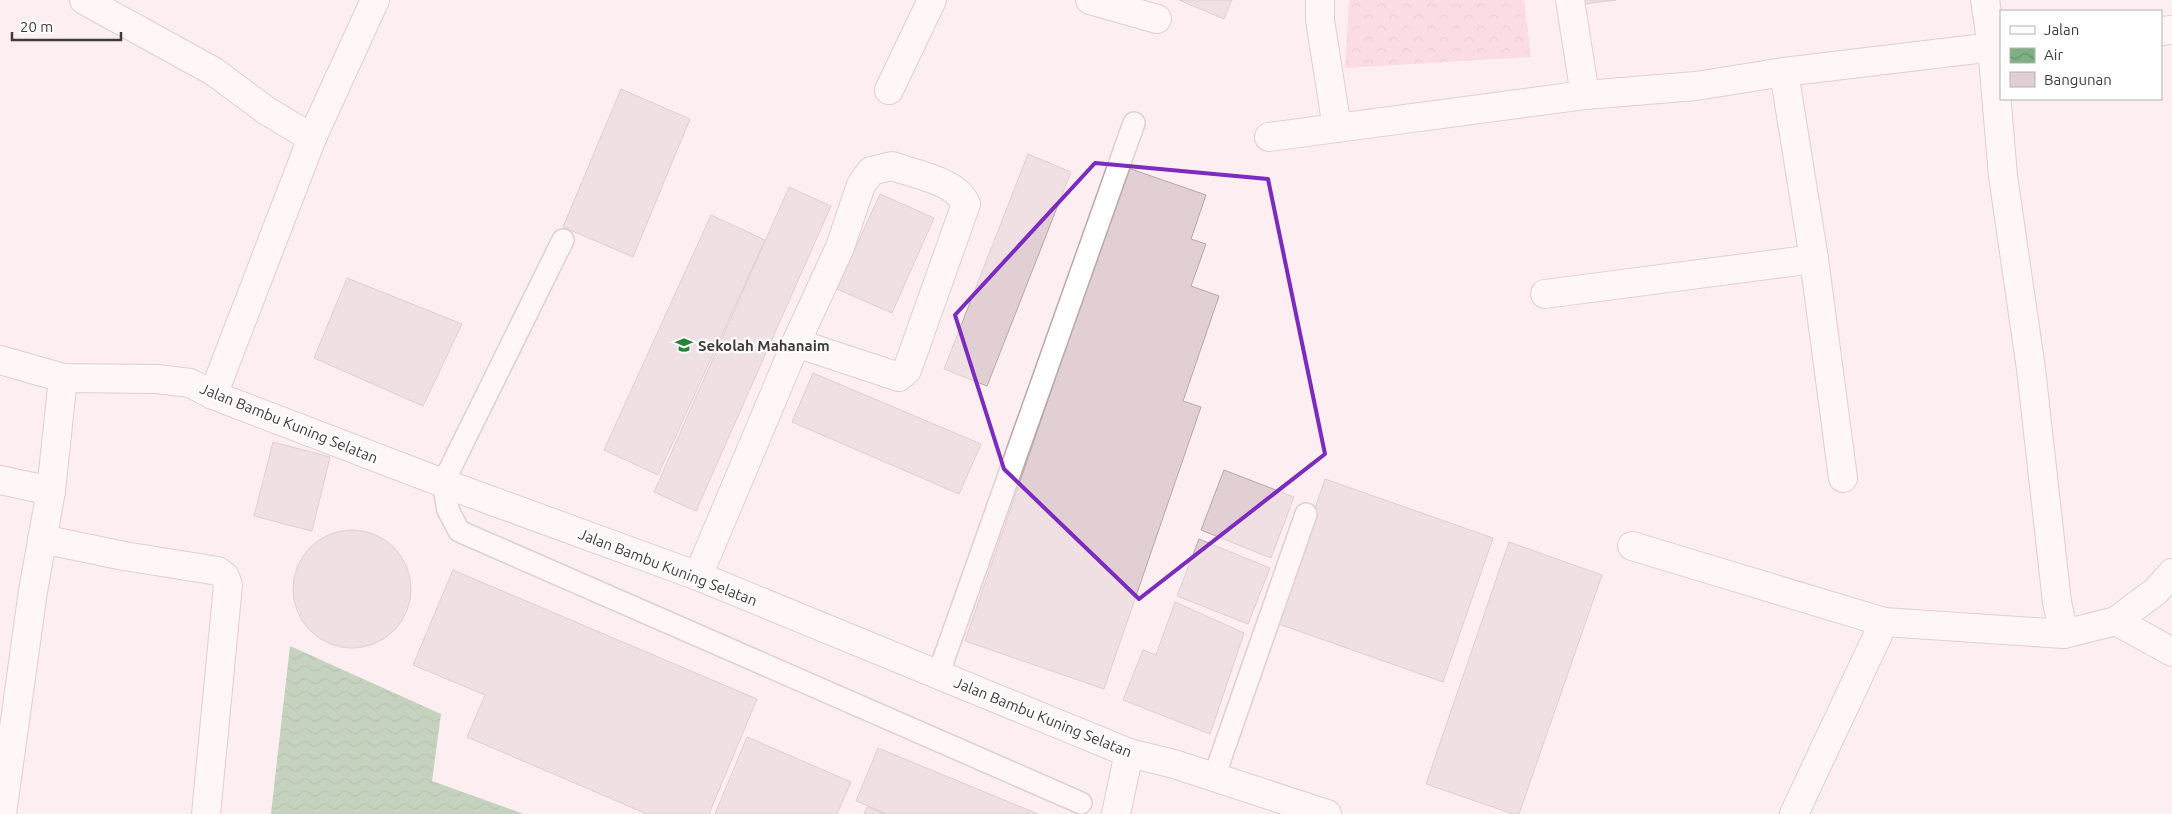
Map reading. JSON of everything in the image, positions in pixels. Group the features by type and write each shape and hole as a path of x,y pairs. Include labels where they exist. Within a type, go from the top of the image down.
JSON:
{"street":[{"path":"84,0 213,71 267,111 312,138"},
{"path":"213,394 312,138 375,0"},
{"path":"889,90 932,0"},
{"path":"1090,0 1157,19"},
{"path":"1320,0 1320,20 1337,128"},
{"path":"1570,0 1585,95"},
{"path":"1985,0 1996,47 2003,176 2031,369 2057,602 2064,634"},
{"path":"1270,137 1585,95 1696,86 1784,72 1996,47"},
{"path":"1784,72 1814,259 1843,478"},
{"path":"698,576 796,343 840,247 861,185 871,171 892,166 945,183 963,196 966,204 964,213 907,370 903,375 899,377 886,374 796,343"},
{"path":"1545,294 1814,259"},
{"name":"Jalan Bambu Kuning Selatan","path":"0,360 63,378 157,379 190,384 443,483 698,576 1129,754 1174,764 1327,814"},
{"path":"2,814 21,670 51,491 63,378"},
{"path":"0,480 51,491"},
{"path":"42,539 124,556 218,571 225,577 228,585 206,814"},
{"path":"1632,546 1884,622 2064,634 2116,621 2156,592 2172,573"},
{"path":"2116,621 2172,652"},
{"path":"1794,814 1884,622"},
{"path":"1116,814 1129,754"}],"lane":[{"path":"938,675 1134,123"},
{"path":"563,240 443,483 448,510 459,531 1081,803"},
{"path":"1214,777 1306,514"}],"highlighted area":[{"path":"1095,163 1268,179 1325,454 1139,599 1004,469 955,315"}],"green space":[{"path":"1349,0 1524,0 1531,57 1345,68"}],"water":[{"path":"290,646 441,714 432,781 524,814 271,814"}],"building":[{"path":"1179,0 1232,0 1224,19"},
{"path":"1576,0 1616,0 1577,5"},
{"path":"621,89 690,119 633,257 563,227"},
{"path":"1028,154 1071,172 987,386 944,369"},
{"path":"1128,168 1206,195 1191,239 1206,244 1191,286 1219,296 1183,401 1201,407 1104,689 965,641"},
{"path":"789,187 831,206 696,511 654,492"},
{"path":"880,194 934,218 892,313 837,289"},
{"name":"Sekolah Mahanaim","path":"711,215 765,240 658,475 604,450"},
{"path":"347,278 462,324 423,406 314,358"},
{"path":"813,373 981,444 959,494 792,422"},
{"path":"273,442 330,457 312,531 254,516"},
{"path":"1224,470 1294,497 1271,558 1201,530"},
{"path":"1325,479 1493,538 1443,682 1276,623"},
{"path":"352,530 375,534 394,547 407,566 411,589 407,612 394,631 375,644 352,648 329,644 310,631 297,612 293,589 297,566 310,547 329,534"},
{"path":"1199,539 1270,568 1248,624 1177,596"},
{"path":"1509,542 1602,575 1519,814 1513,814 1426,784"},
{"path":"453,570 757,699 709,814 647,814 467,737 485,695 413,665"},
{"path":"1175,602 1244,633 1210,734 1123,700 1143,650 1156,655"},
{"path":"747,737 851,782 837,814 715,814"},
{"path":"878,748 1038,814 887,814 856,801"},
{"path":"867,807 885,814 864,814"}],"place":[{"name":"Sekolah Mahanaim","path":"684,345"}]}
